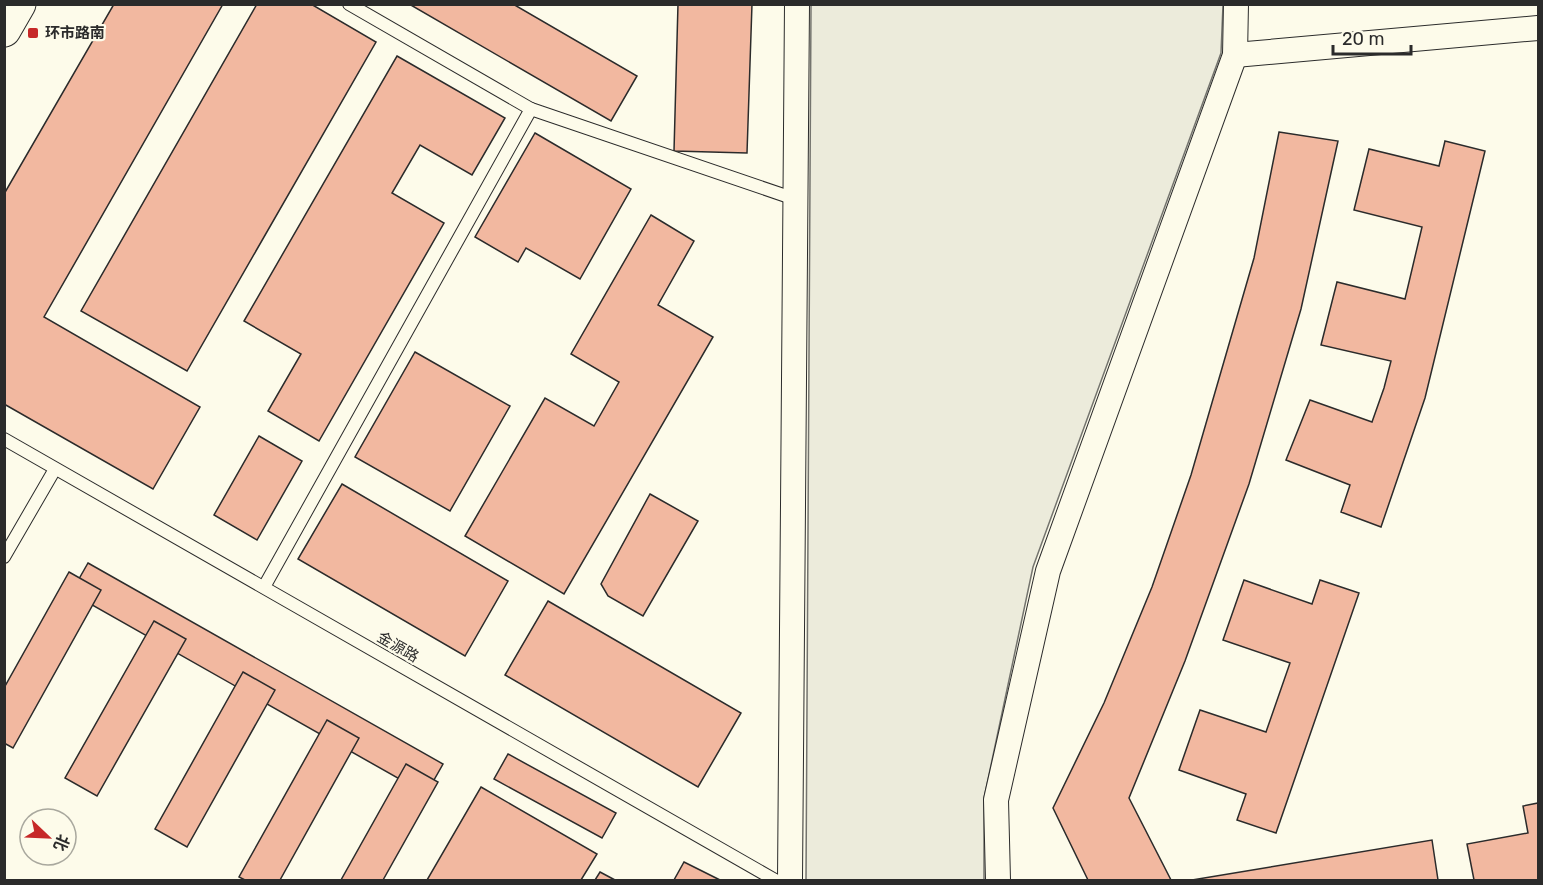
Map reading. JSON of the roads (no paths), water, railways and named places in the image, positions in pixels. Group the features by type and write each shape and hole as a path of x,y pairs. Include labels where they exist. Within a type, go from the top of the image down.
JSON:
{"main road":[{"path":"4,30 19,4"}],"street":[{"path":"790,880 798,200 797,4"},
{"path":"998,880 996,800 1048,571 1234,55 1236,4"},
{"path":"1234,55 1539,28"}],"lane":[{"path":"349,4 531,109 798,200"},
{"path":"264,587 531,109"},
{"name":"金源路","path":"4,439 775,880"},
{"path":"4,557 55,469"}],"place":[{"name":"环市路南","path":"33,33"}]}
